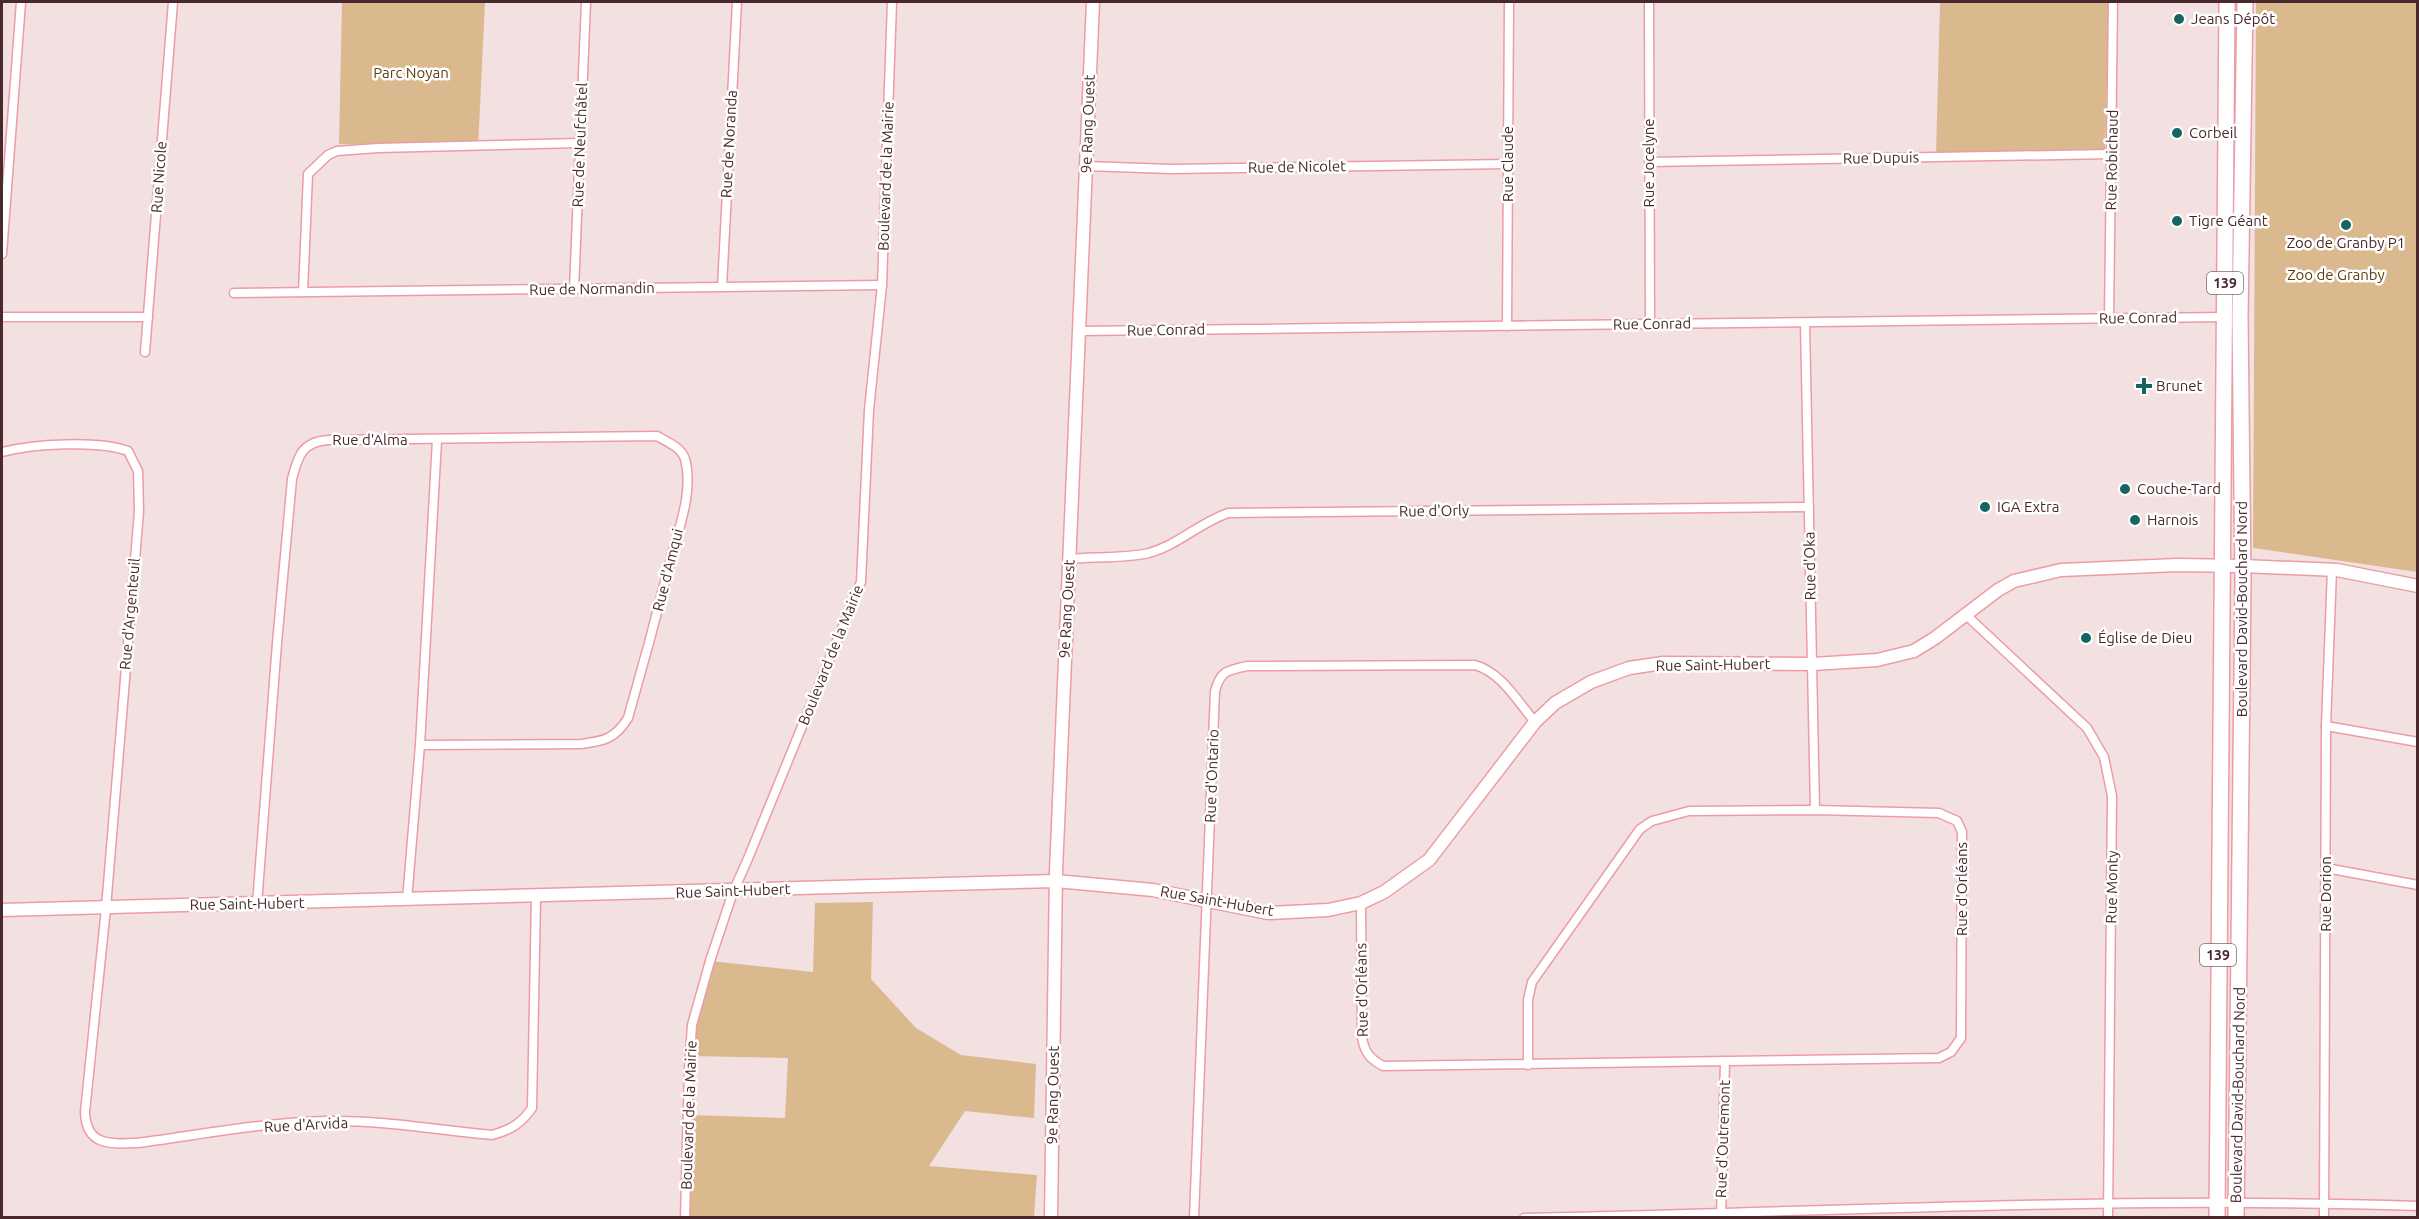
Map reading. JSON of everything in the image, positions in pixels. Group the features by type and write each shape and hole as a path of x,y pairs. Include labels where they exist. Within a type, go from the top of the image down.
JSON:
{"highway":[{"name":"Boulevard David-Bouchard Nord","path":"2217,1210 2227,2"},
{"name":"Boulevard David-Bouchard Nord","path":"2236,1210 2243,566 2240,317 2245,2"}],"street":[{"path":"2,254 21,2"},
{"name":"Rue Nicole","path":"145,352 172,2"},
{"name":"Rue de Neufchâtel","path":"574,289 586,2"},
{"name":"Rue de Noranda","path":"722,287 737,2"},
{"name":"Boulevard de la Mairie","path":"685,1218 692,1025 733,892 861,582 869,410 882,285 892,2"},
{"name":"9e Rang Ouest","path":"1051,1218 1056,881 1093,2"},
{"name":"Rue Claude","path":"1507,326 1509,2"},
{"name":"Rue Jocelyne","path":"1649,2 1650,324"},
{"name":"Rue Robichaud","path":"2109,319 2114,2"},
{"path":"303,292 308,174 328,155 337,151 378,148 580,143"},
{"name":"Rue Dupuis","path":"1649,162 2112,154"},
{"name":"Rue de Nicolet","path":"1086,166 1171,169 1508,164"},
{"name":"Rue de Normandin","path":"234,293 882,285"},
{"path":"2,316 148,317"},
{"name":"Rue Conrad","path":"1079,332 2225,317"},
{"name":"Rue d'Oka","path":"1805,322 1815,810"},
{"name":"Rue d'Amqui","path":"420,745 581,744 605,741 622,728 628,718 654,628 686,498 688,476 684,456 678,448 657,436 437,440"},
{"path":"407,900 420,745 437,440"},
{"name":"Rue d'Alma","path":"257,904 277,643 292,479 298,454 315,441 437,440"},
{"name":"Rue d'Argenteuil","path":"2,452 19,448 115,446 128,451 138,471 139,511 106,908"},
{"name":"Rue d'Orly","path":"1070,559 1148,553 1182,539 1208,520 1227,513 1809,507"},
{"name":"Rue Saint-Hubert","path":"2,910 733,892 843,886 1056,881 1153,890 1268,913 1328,910 1361,903 1384,892 1429,860 1535,722 1555,703 1590,682 1629,668 1664,663 1813,664 1877,660 1914,651 2014,581 2044,573 2105,567 2223,565 2332,570 2418,586"},
{"name":"Rue Dorion","path":"2324,1218 2326,726 2332,570"},
{"name":"Rue Monty","path":"1965,614 2087,728 2104,757 2106,765 2112,796 2109,1218"},
{"name":"Rue d'Ontario","path":"1194,1218 1215,691 1218,679 1224,671 1247,666 1475,665 1485,668 1500,679 1535,722"},
{"path":"2326,726 2418,742"},
{"name":"Rue d'Orléans","path":"1361,903 1362,1038 1364,1050 1372,1060 1383,1066 1402,1067 1528,1065 1725,1061 1939,1058 1951,1052 1961,1038 1962,832 1957,821 1939,813 1815,810 1689,811 1652,820 1640,829 1532,982 1528,1000 1528,1065"},
{"path":"2326,868 2418,885"},
{"name":"Rue d'Arvida","path":"106,908 85,1112 85,1126 96,1139 113,1144 137,1143 284,1124 327,1121 364,1122 492,1135 510,1130 524,1120 532,1108 536,897"},
{"name":"Rue d'Outremont","path":"1721,1216 1725,1061"},
{"path":"1524,1218 1721,1216 2109,1204 2217,1210 2324,1205 2418,1206"}],"green space":[{"name":"Parc Noyan","path":"342,2 485,2 478,148 339,144"},
{"path":"1940,2 2109,2 2105,155 1936,156"},
{"name":"Zoo de Granby","path":"2256,2 2417,2 2417,572 2253,548"},
{"path":"873,902 871,979 916,1028 961,1055 1036,1064 1034,1118 965,1111 929,1166 1037,1175 1034,1217 685,1218 688,1115 785,1118 788,1058 690,1056 700,998 710,961 813,972 815,903"}],"place":[{"name":"Jeans Dépôt","path":"2179,19"},
{"name":"Corbeil","path":"2177,133"},
{"name":"Tigre Géant","path":"2177,221"},
{"name":"Zoo de Granby P1","path":"2346,225"},
{"name":"Brunet","path":"2144,386"},
{"name":"Couche-Tard","path":"2125,489"},
{"name":"IGA Extra","path":"1985,507"},
{"name":"Harnois","path":"2135,520"},
{"name":"Église de Dieu","path":"2086,638"}]}
